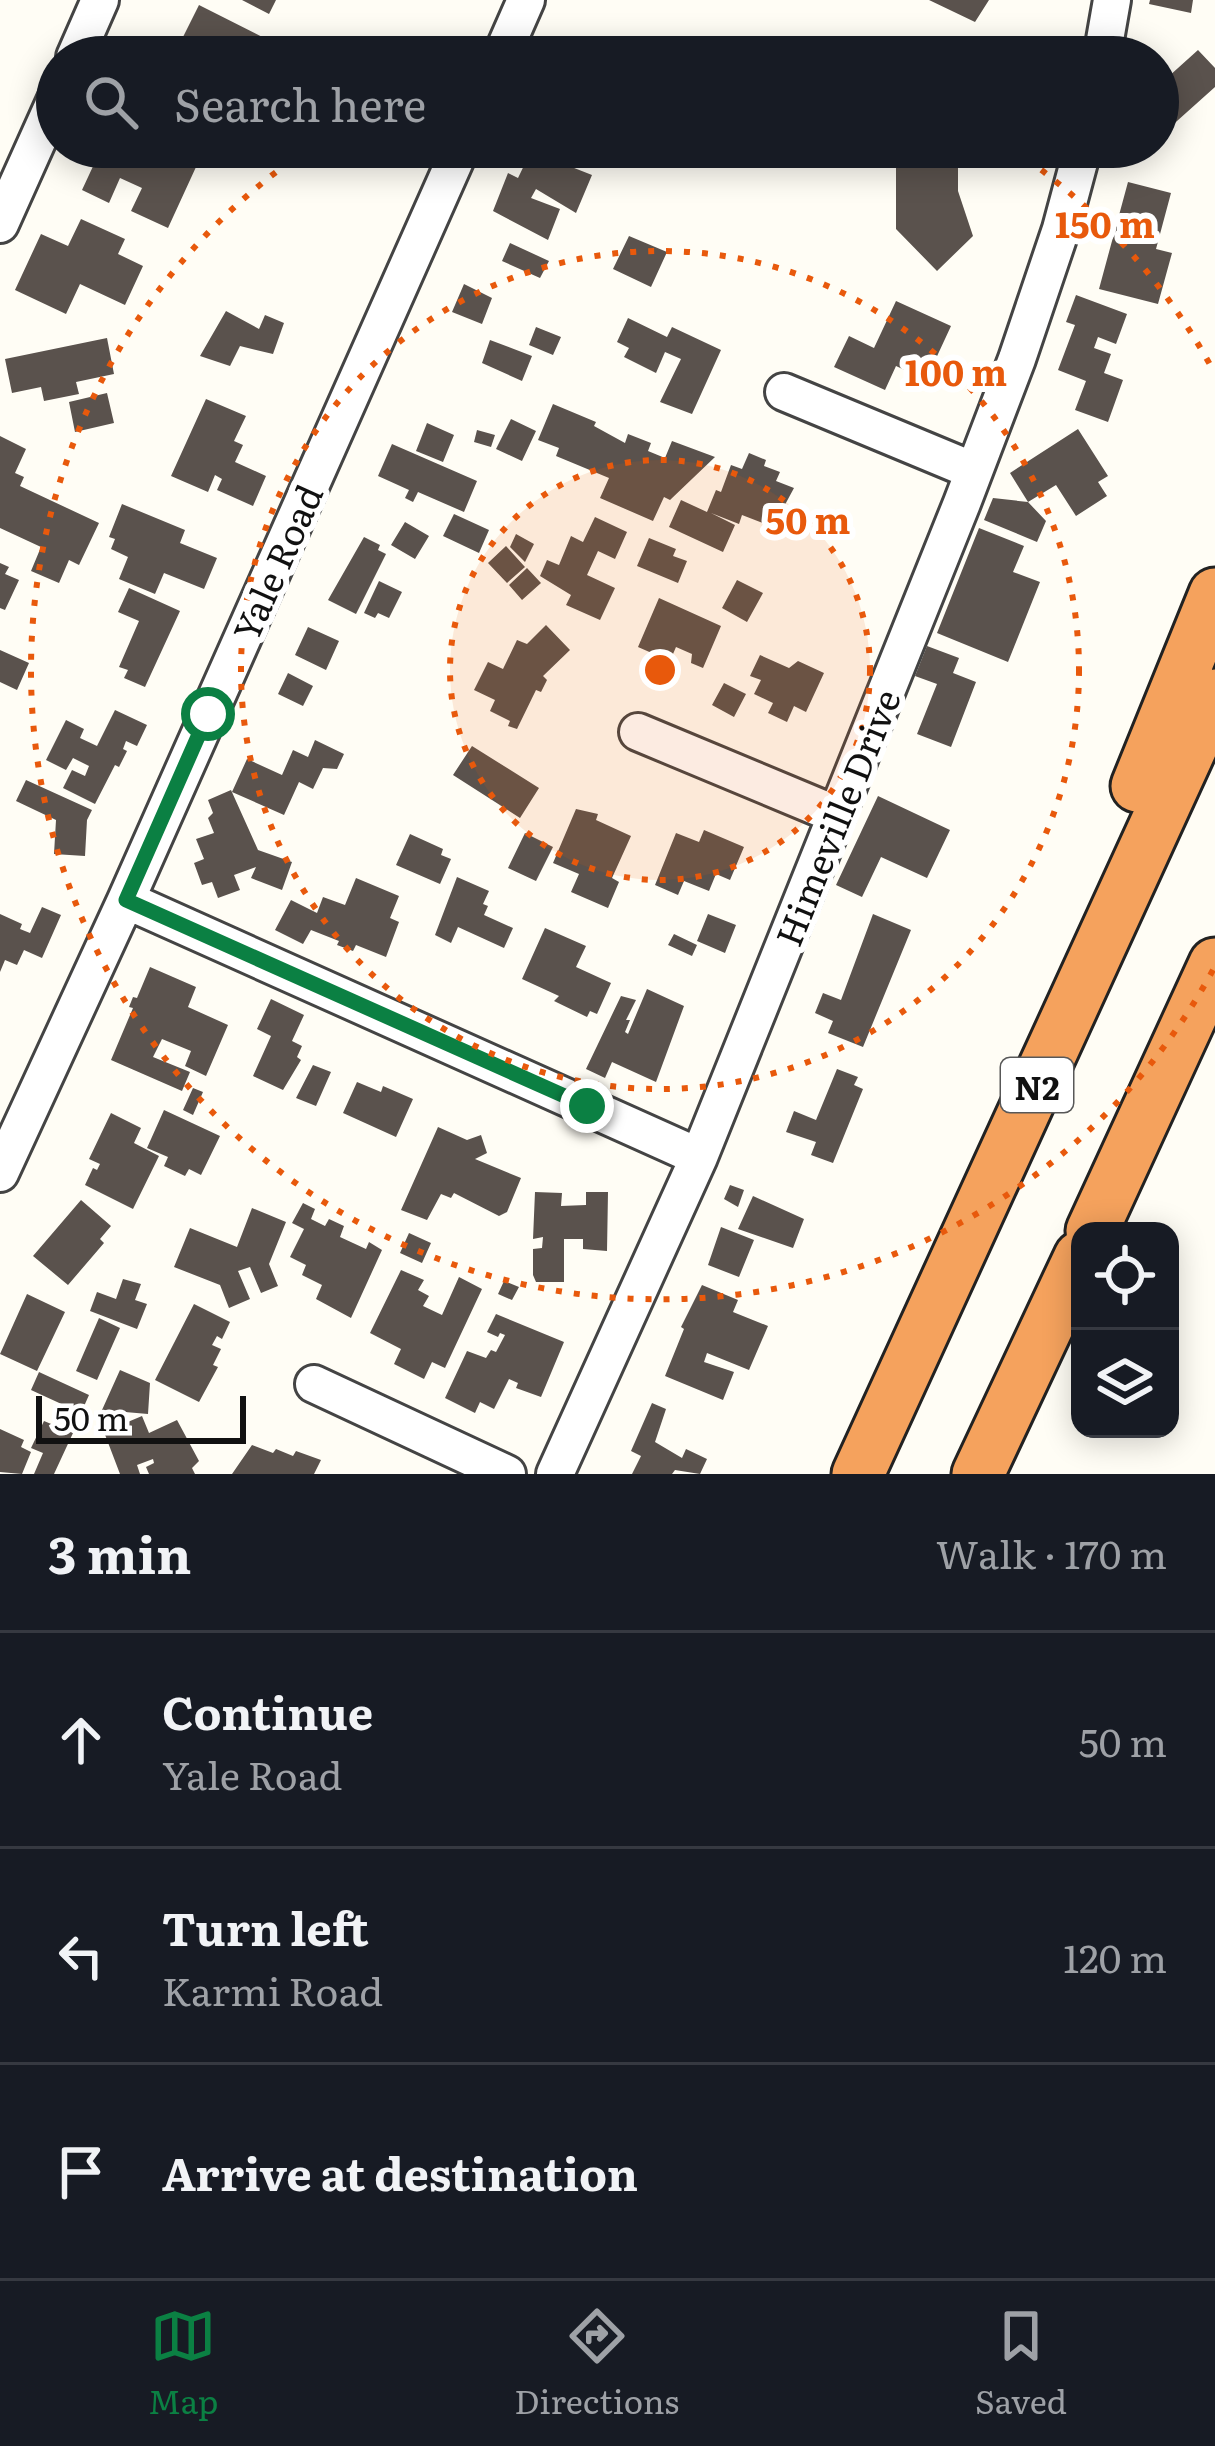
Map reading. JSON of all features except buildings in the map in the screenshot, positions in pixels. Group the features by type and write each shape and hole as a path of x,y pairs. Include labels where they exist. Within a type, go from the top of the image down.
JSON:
{"highway":[{"path":"950,1274 1215,594"},
{"name":"N2","path":"858,1474 1215,695"},
{"path":"1096,1222 1215,964"},
{"path":"1108,1222 1215,1034"},
{"path":"978,1474 1071,1276"},
{"path":"1053,1315 1071,1285"}],"street":[{"path":"84,36 100,0"},
{"path":"510,36 526,0"},
{"path":"1106,36 1112,0"},
{"path":"0,224 36,144"},
{"name":"Yale Road","path":"2,1164 126,900 452,168"},
{"name":"Himeville Drive","path":"555,1474 699,1156 837,815 974,471 1054,251 1076,168"},
{"path":"784,392 974,471"},
{"path":"638,732 837,815"},
{"path":"126,900 699,1156"},
{"path":"314,1384 507,1474"}],"route":[{"path":"208,714 126,900 587,1106"}]}
